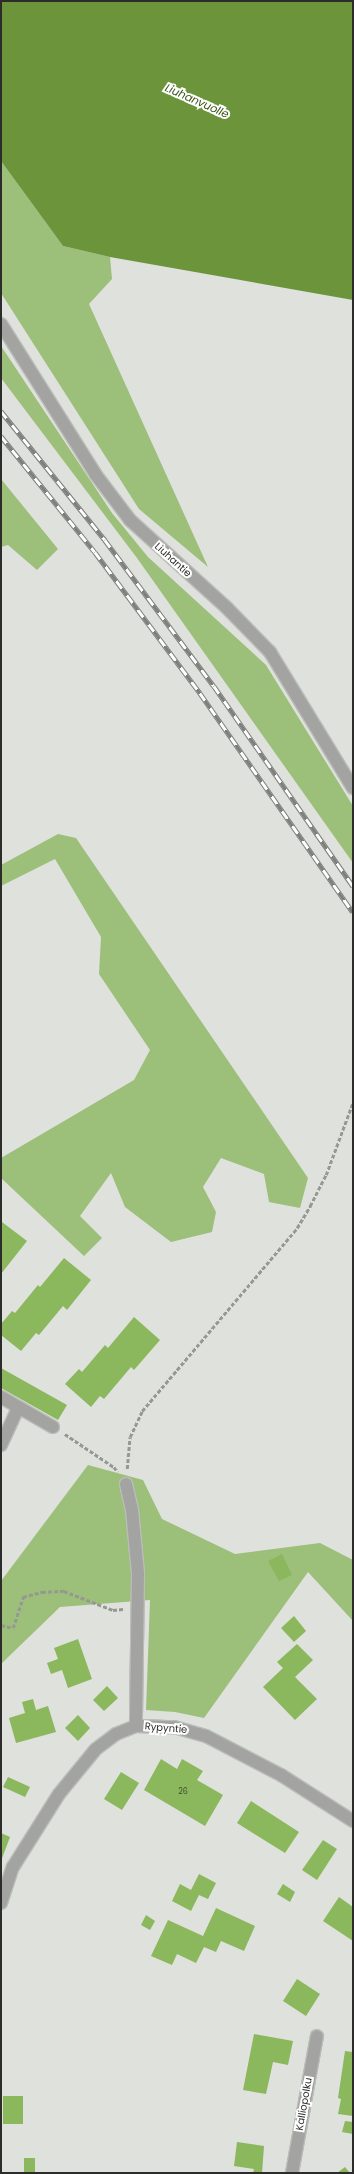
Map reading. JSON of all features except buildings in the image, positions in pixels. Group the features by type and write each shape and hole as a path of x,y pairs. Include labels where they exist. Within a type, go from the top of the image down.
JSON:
{"street":[{"name":"Liuhantie","path":"1,324 96,475 130,520 227,608 270,652 353,788"},
{"path":"1,1397 53,1427"},
{"path":"1,1444 18,1408"},
{"path":"126,1484 132,1517 138,1608 136,1726"},
{"name":"Rypyntie","path":"1,1903 13,1868 59,1794 96,1749 116,1734 136,1726 174,1727 206,1736 281,1775 353,1821"},
{"name":"Kalliopolku","path":"292,2173 317,2036"}],"path":[{"path":"126,1484 130,1437 142,1411 297,1228 326,1175 353,1102"},
{"path":"53,1427 114,1467 126,1484"},
{"path":"1,1625 13,1628 24,1597 42,1592 64,1591 113,1610 138,1608"}],"shaded area":[{"path":"1,161 63,246 110,257 112,279 89,304 208,567 139,509 1,293"},
{"path":"1,346 112,513 148,557 266,665 353,806 353,863 137,558 1,378"},
{"path":"1,479 58,549 37,570 8,545 1,547"},
{"path":"58,834 76,838 308,1178 300,1208 269,1202 264,1174 221,1158 203,1187 216,1212 212,1232 171,1242 125,1207 111,1173 80,1216 102,1238 84,1256 1,1178 1,1158 134,1080 150,1050 99,974 101,937 55,859 1,886 1,865"},
{"path":"88,1465 143,1480 162,1519 235,1554 320,1543 353,1560 353,1621 308,1572 204,1718 175,1712 146,1710 150,1600 60,1607 1,1664 1,1581"}],"water":[{"name":"Liuhanvuolle","path":"1,1 353,1 353,300 110,257 63,246 1,161"}],"railway":[{"path":"1,411 105,540 214,686 353,886"},
{"path":"1,436 95,552 200,693 353,912"}]}
